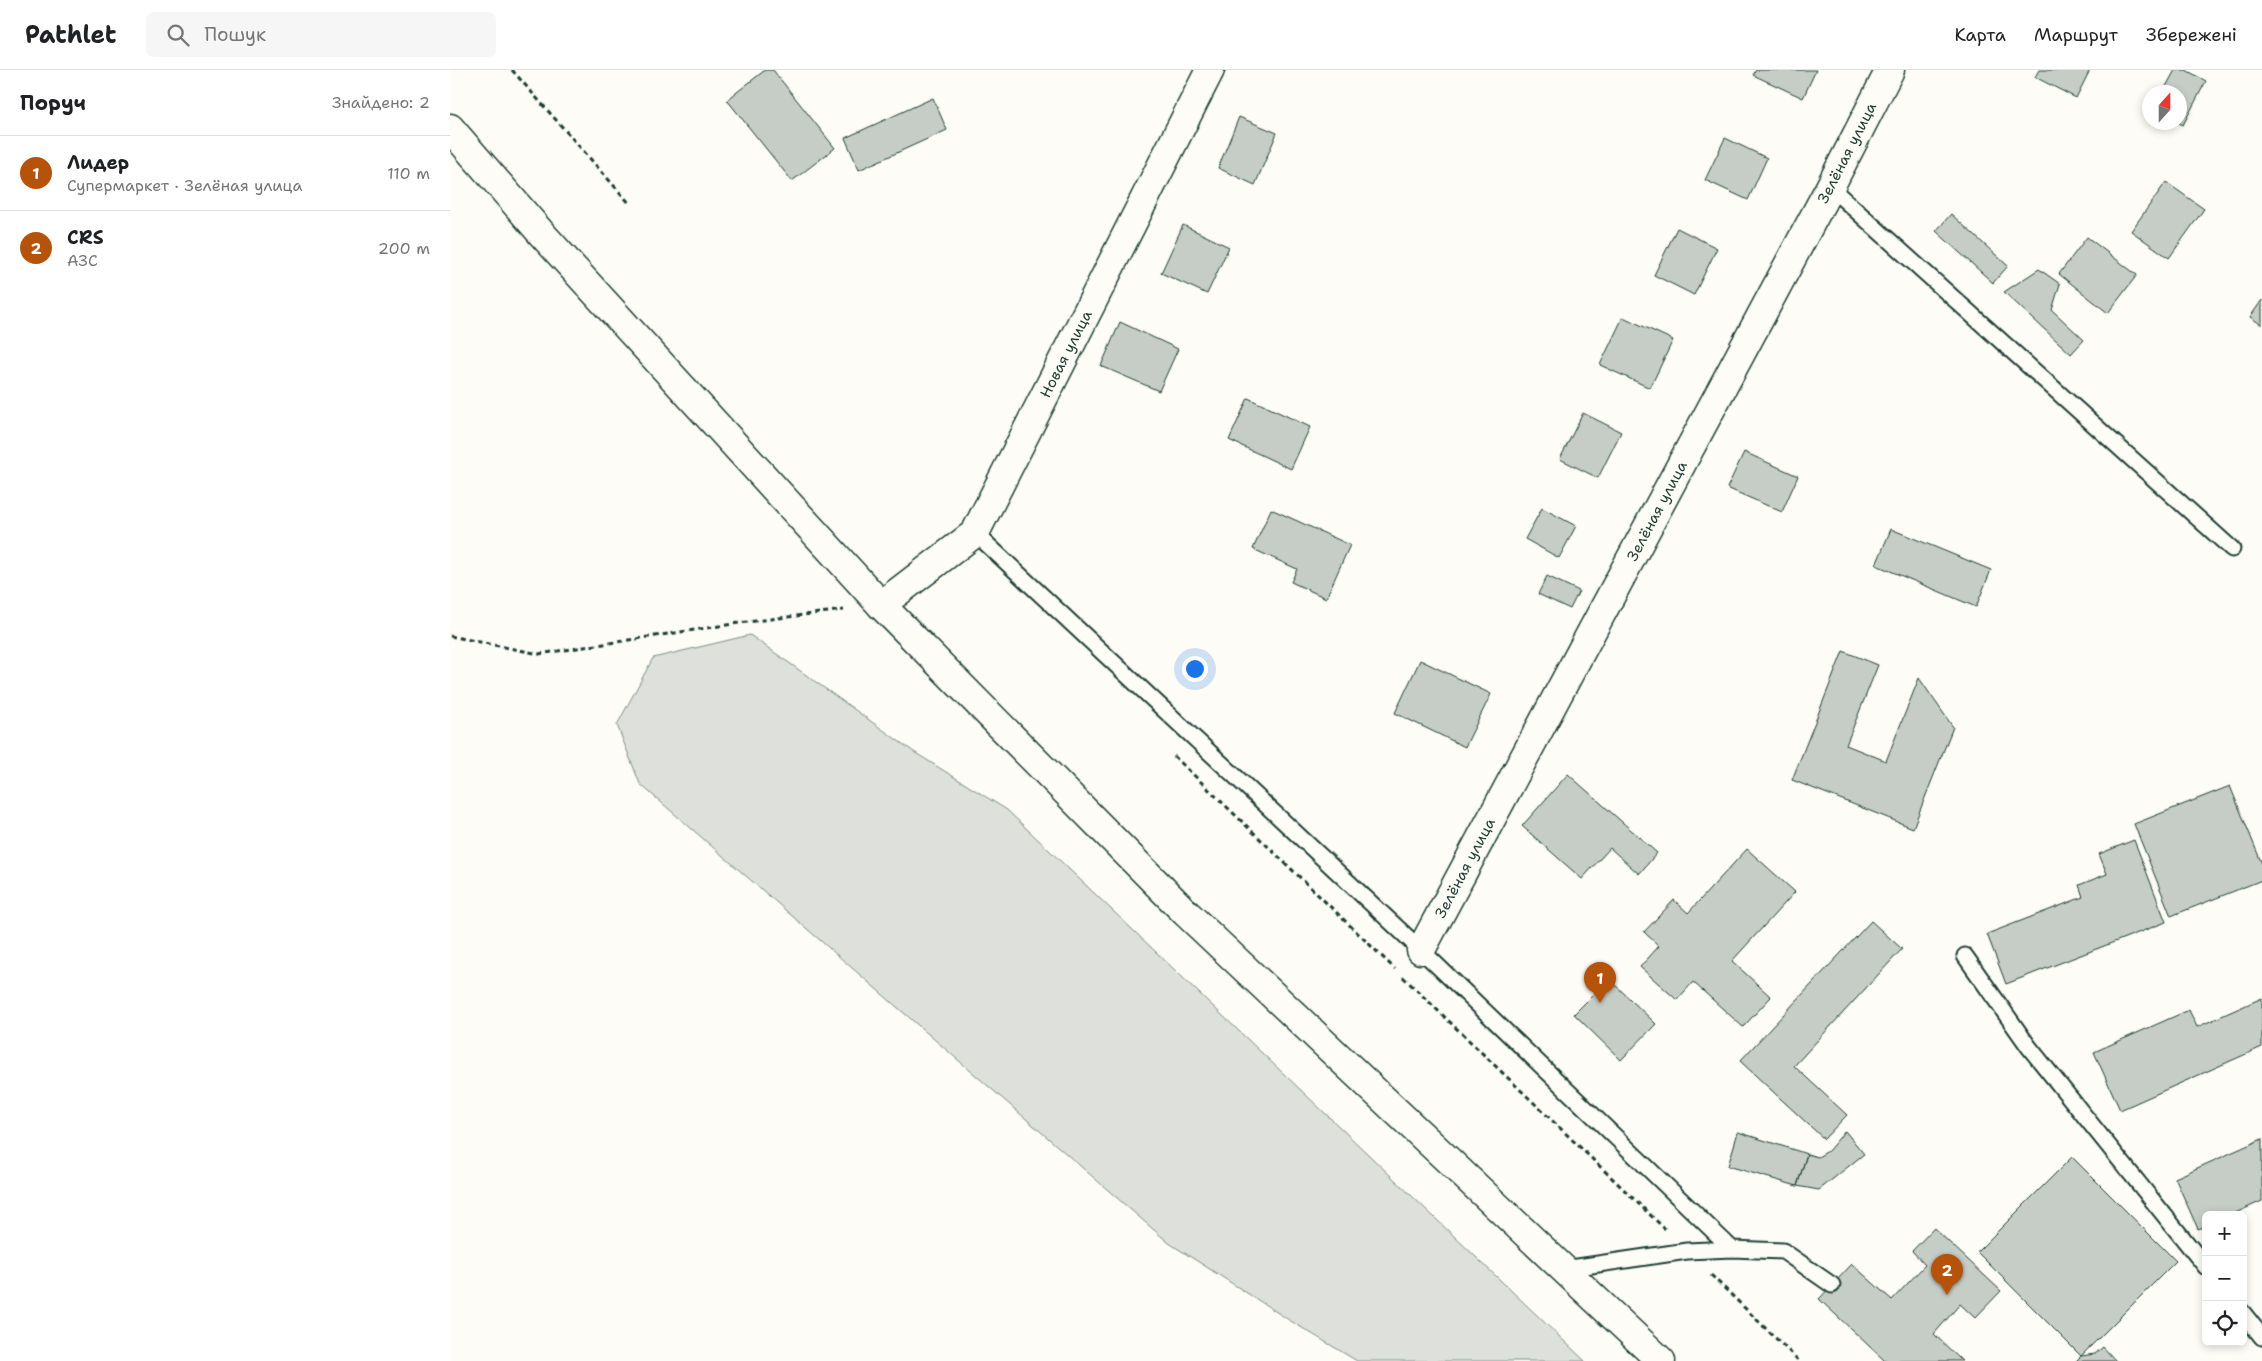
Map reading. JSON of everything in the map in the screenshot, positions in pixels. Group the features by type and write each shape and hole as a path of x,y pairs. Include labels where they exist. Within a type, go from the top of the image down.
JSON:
{"main road":[{"name":"Новая улица","path":"881,605 975,533 1210,70"},
{"name":"Зелёная улица","path":"1421,950 1830,187 1890,70"},
{"path":"450,128 542,234 881,605 1185,912 1661,1361"}],"lane":[{"path":"1830,187 2232,550"},
{"path":"975,533 1421,950 1732,1249"},
{"path":"1965,956 2028,1047 2202,1262"},
{"path":"1564,1269 1687,1251 1732,1249 1783,1251 1832,1285"},
{"path":"2247,1318 2262,1336"}],"path":[{"path":"512,70 630,204"},
{"path":"450,636 539,654 739,623 881,605"},
{"path":"1172,754 1667,1231"},
{"path":"1707,1271 1799,1361"}],"shaded area":[{"path":"750,635 914,752 1007,810 1585,1361 1357,1361 1289,1320 1169,1243 640,784 617,725 653,658"}],"building":[{"path":"765,70 773,70 835,148 792,181 727,100"},
{"path":"1756,70 1816,70 1803,98 1753,75"},
{"path":"2039,70 2090,70 2076,98 2035,77"},
{"path":"2175,70 2186,70 2206,81 2187,117 2187,85 2167,85"},
{"path":"933,98 947,130 859,170 845,138"},
{"path":"1239,117 1277,133 1255,185 1218,168"},
{"path":"1725,138 1767,158 1748,200 1705,180"},
{"path":"2166,182 2204,209 2169,258 2131,231"},
{"path":"1951,214 2008,266 1993,283 1936,231"},
{"path":"1183,225 1229,247 1207,294 1161,273"},
{"path":"1677,228 1717,248 1694,295 1654,275"},
{"path":"2087,237 2137,275 2108,313 2059,274"},
{"path":"2039,269 2060,284 2052,310 2084,340 2071,354 2004,292"},
{"path":"2262,300 2262,325 2250,317"},
{"path":"1623,317 1673,340 1650,388 1600,365"},
{"path":"1120,322 1178,349 1159,391 1101,366"},
{"path":"1248,398 1310,427 1291,469 1229,440"},
{"path":"1583,413 1621,432 1598,478 1560,459"},
{"path":"1744,452 1798,476 1782,512 1727,488"},
{"path":"1542,508 1576,526 1559,558 1525,539"},
{"path":"1271,509 1350,545 1326,598 1291,582 1297,569 1253,549"},
{"path":"1891,529 1991,570 1976,607 1876,565"},
{"path":"1547,576 1579,591 1570,609 1538,594"},
{"path":"1843,651 1878,665 1846,745 1886,761 1919,678 1953,727 1913,828 1792,780"},
{"path":"1420,660 1491,694 1465,747 1395,713"},
{"path":"1568,774 1657,853 1639,874 1610,848 1582,879 1522,826"},
{"path":"2230,786 2262,864 2262,880 2171,916 2134,824"},
{"path":"2134,840 2166,922 2006,984 1987,934 2083,897 2079,885 2107,874 2099,854"},
{"path":"1747,849 1795,892 1732,961 1771,997 1743,1027 1693,982 1677,1000 1640,967 1659,946 1644,932 1674,900 1688,913"},
{"path":"1871,921 1902,949 1794,1066 1847,1115 1824,1139 1740,1061"},
{"path":"1609,979 1656,1024 1621,1060 1574,1014"},
{"path":"2262,998 2262,1047 2120,1110 2094,1052 2189,1010 2197,1027"},
{"path":"1845,1131 1864,1154 1819,1190 1797,1186 1807,1154 1818,1157 1828,1151"},
{"path":"1738,1132 1807,1154 1797,1186 1728,1166"},
{"path":"2262,1139 2262,1201 2240,1211 2202,1211 2202,1228 2198,1229 2175,1178"},
{"path":"2072,1157 2176,1261 2081,1356 1977,1252"},
{"path":"1934,1228 2001,1291 1975,1318 1960,1304 1934,1334 1962,1361 1885,1361 1819,1299 1852,1264 1892,1300 1925,1265 1912,1251"},
{"path":"2103,1347 2116,1361 2076,1361 2081,1356 2095,1354"}],"place":[{"name":"Лидер","path":"1600,1003"},
{"name":"CRS","path":"1947,1295"}]}
